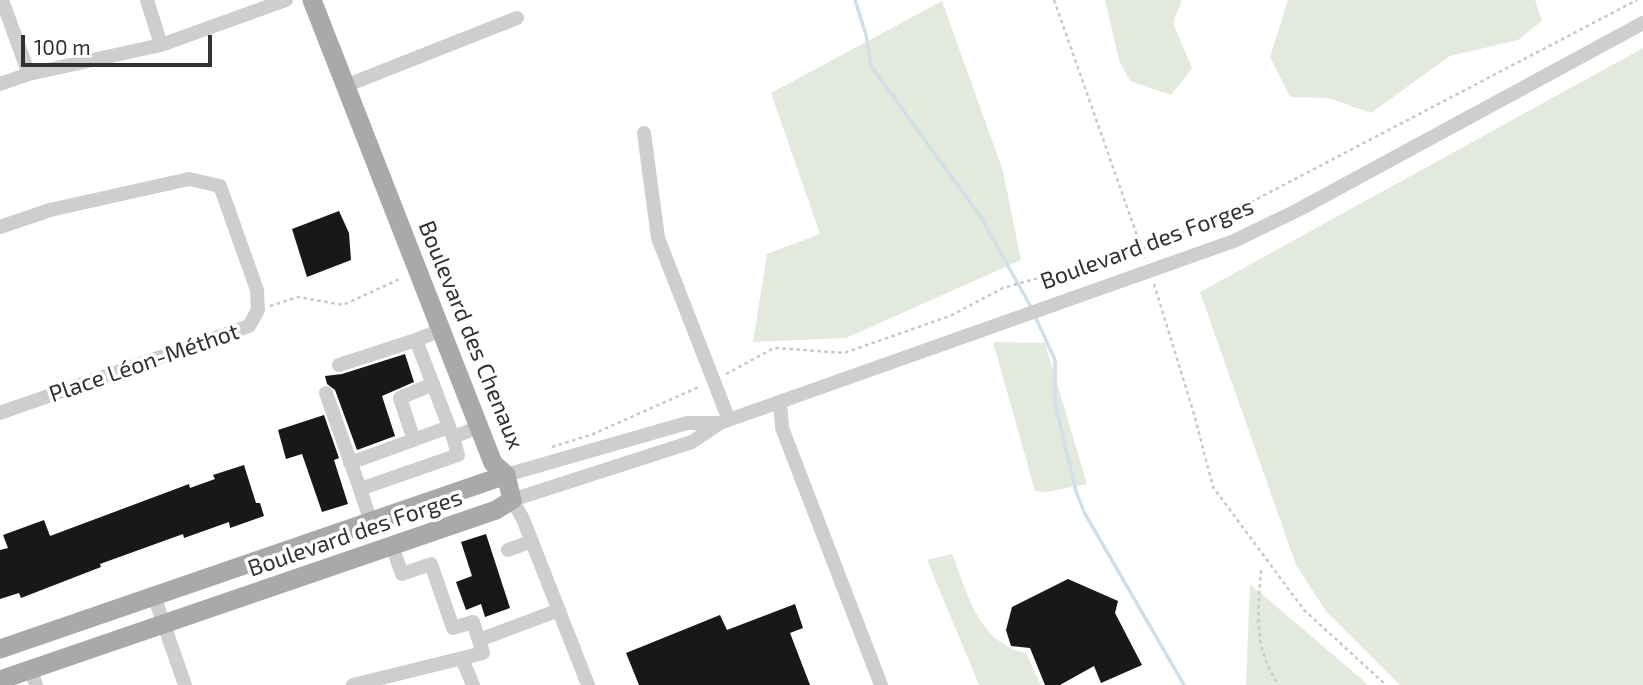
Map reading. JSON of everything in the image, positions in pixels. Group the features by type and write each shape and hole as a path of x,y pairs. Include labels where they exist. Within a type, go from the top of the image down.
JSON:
{"main road":[{"name":"Boulevard des Chenaux","path":"312,0 493,463 506,475 512,500"},
{"name":"Boulevard des Forges","path":"0,649 506,475"},
{"name":"Boulevard des Forges","path":"0,680 33,677 164,624 496,510 512,500"}],"street":[{"path":"2,0 29,74"},
{"path":"147,0 161,45"},
{"path":"0,84 29,74 161,45 286,0"},
{"path":"345,86 517,18"},
{"name":"Boulevard des Forges","path":"512,500 692,442 724,421 1217,248 1272,223 1643,23"},
{"path":"644,133 658,238 713,380 724,421"},
{"name":"Place Léon-Méthot","path":"0,227 50,210 189,179 206,180 220,186 257,290 258,310 249,326 0,413"},
{"path":"339,365 441,330"},
{"path":"359,489 458,455 416,340"},
{"path":"414,440 400,398 433,384"},
{"path":"326,393 371,522"},
{"path":"780,402 782,428 881,685"},
{"name":"Boulevard des Forges","path":"506,475 687,423 724,421"},
{"path":"350,463 414,440 479,427"},
{"name":"Boulevard des Chenaux","path":"512,500 532,541 588,685"},
{"path":"508,550 532,541"},
{"path":"353,685 483,653 472,622 453,628 431,564 402,574 392,546"},
{"path":"155,596 185,685"},
{"path":"478,640 559,610"},
{"path":"462,659 473,685"}],"path":[{"path":"1054,0 1150,272 1194,414 1213,487 1304,610 1386,685"},
{"path":"548,448 593,434 713,380 774,348 844,353 950,316 1003,288 1142,249 1232,212 1637,0"},
{"path":"258,310 298,297 343,305 418,271"},
{"path":"1261,570 1257,622 1260,647 1279,685"}],"shaded area":[{"path":"1105,0 1182,0 1173,23 1192,68 1171,95 1130,81 1119,60"},
{"path":"1288,0 1535,0 1542,21 1518,40 1450,56 1371,113 1328,98 1290,97 1270,57"},
{"path":"942,1 1003,171 1021,260 846,338 753,342 767,254 820,234 771,93"},
{"path":"1643,48 1643,685 1400,685 1326,611 1296,565 1200,292"},
{"path":"993,342 1045,343 1087,484 1047,492 1035,491"},
{"path":"952,554 977,615 996,639 1010,648 1026,653 1041,685 979,685 927,560"},
{"path":"1250,584 1365,682 1367,685 1246,685"}],"building":[{"path":"339,211 349,233 351,260 307,277 292,229"},
{"path":"405,354 414,382 382,396 395,436 357,450 335,390 327,384 325,376 342,374"},
{"path":"324,415 339,458 334,460 348,504 322,512 302,454 286,459 278,430"},
{"path":"244,465 256,503 260,503 264,516 230,528 229,522 184,538 183,534 100,564 101,567 21,598 19,593 0,599 0,550 8,548 3,535 44,520 50,536 189,484 190,488 215,479 213,475"},
{"path":"486,534 510,608 485,617 481,604 466,610 456,582 472,576 461,542"},
{"path":"1068,579 1118,601 1115,613 1142,665 1101,683 1094,666 1060,685 1045,685 1030,648 1011,646 1006,630 1012,607"},
{"path":"795,604 803,628 790,633 810,685 639,685 626,653 720,615 727,630"}],"waterway":[{"path":"855,0 866,35 871,66 980,216 1031,307"},
{"path":"1034,314 1055,360 1055,403 1076,491 1084,512 1184,685"}]}
